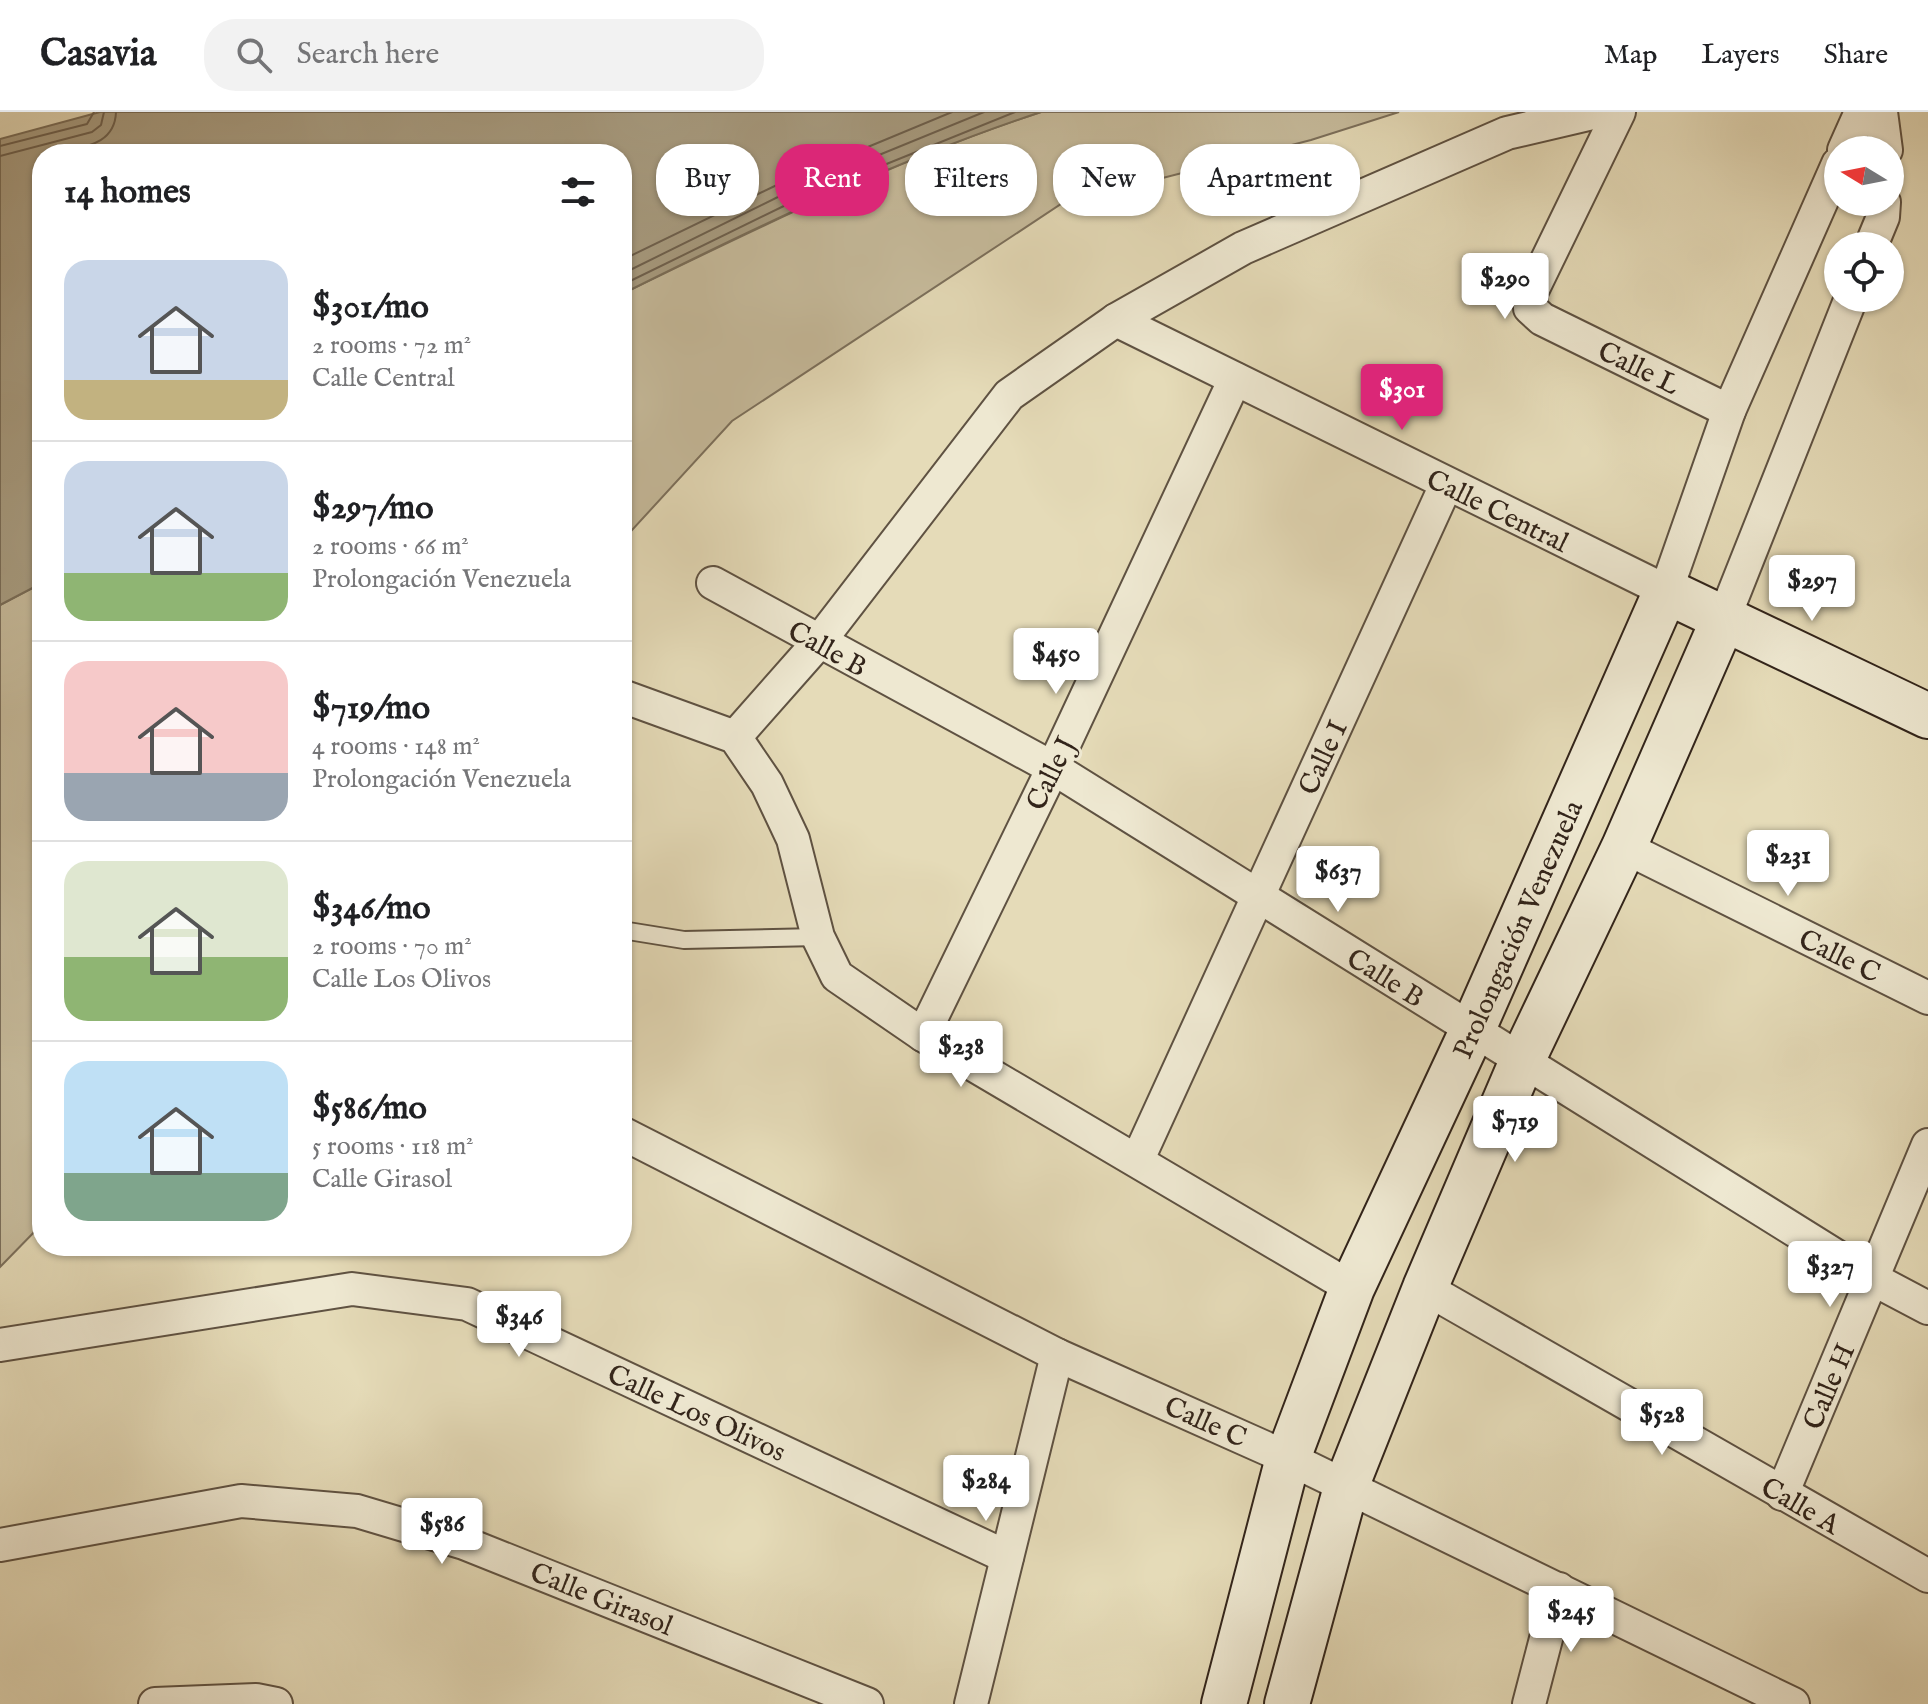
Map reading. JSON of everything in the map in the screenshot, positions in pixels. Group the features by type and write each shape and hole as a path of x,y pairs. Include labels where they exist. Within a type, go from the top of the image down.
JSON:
{"street":[{"path":"735,737 818,643 1009,395 1116,320 1243,248 1507,133 1597,112"},
{"name":"Calle L","path":"1619,112 1531,293 1530,308 1542,319 1729,411"},
{"path":"1850,136 1861,112"},
{"path":"1881,112 1884,136"},
{"name":"Prolongación Venezuela","path":"1224,1704 1288,1458 1352,1288 1472,1031 1666,591 1729,411 1824,196"},
{"name":"Prolongación Venezuela","path":"1287,1704 1346,1487 1425,1288 1522,1061 1624,847 1724,618 1845,312"},
{"name":"Calle Central","path":"1116,320 1666,591"},
{"name":"Calle J","path":"923,1035 1053,768 1235,379"},
{"name":"Calle I","path":"1138,1159 1446,485"},
{"name":"Calle B","path":"713,583 818,643 1053,768 1873,1279 1928,1308"},
{"path":"1666,591 1927,712"},
{"path":"632,700 735,737 767,784 793,839 818,937 837,976 923,1035 1138,1159 1352,1288"},
{"name":"Calle C","path":"1624,847 1928,998"},
{"name":"Calle C","path":"632,1138 1057,1355 1288,1458 1793,1704"},
{"name":"Calle H","path":"1782,1494 1928,1145"},
{"name":"Calle A","path":"1425,1288 1928,1576"},
{"name":"Calle Los Olivos","path":"0,1345 352,1289 467,1304 1007,1557"},
{"path":"971,1704 1057,1355"},
{"name":"Calle Girasol","path":"0,1545 241,1501 357,1511 464,1543 867,1704"},
{"path":"1529,1704 1559,1589"},
{"path":"155,1704 256,1700 276,1704"}],"lane":[{"path":"632,932 684,940 818,937"}],"shaded area":[{"path":"1041,112 1399,112 1295,144 1180,144 1180,174 1164,178 1164,144 1053,144 1053,209 732,421 632,530 632,289 786,216 889,216 889,170 905,163 905,216 1037,216 1037,144 953,144"},
{"path":"32,588 32,1234 0,1267 0,605"}],"water":[{"path":"100,112 1041,112 952,144 905,144 905,163 889,170 889,144 775,144 775,216 785,216 632,289 632,144 32,144 32,588 0,605 0,139"}]}
